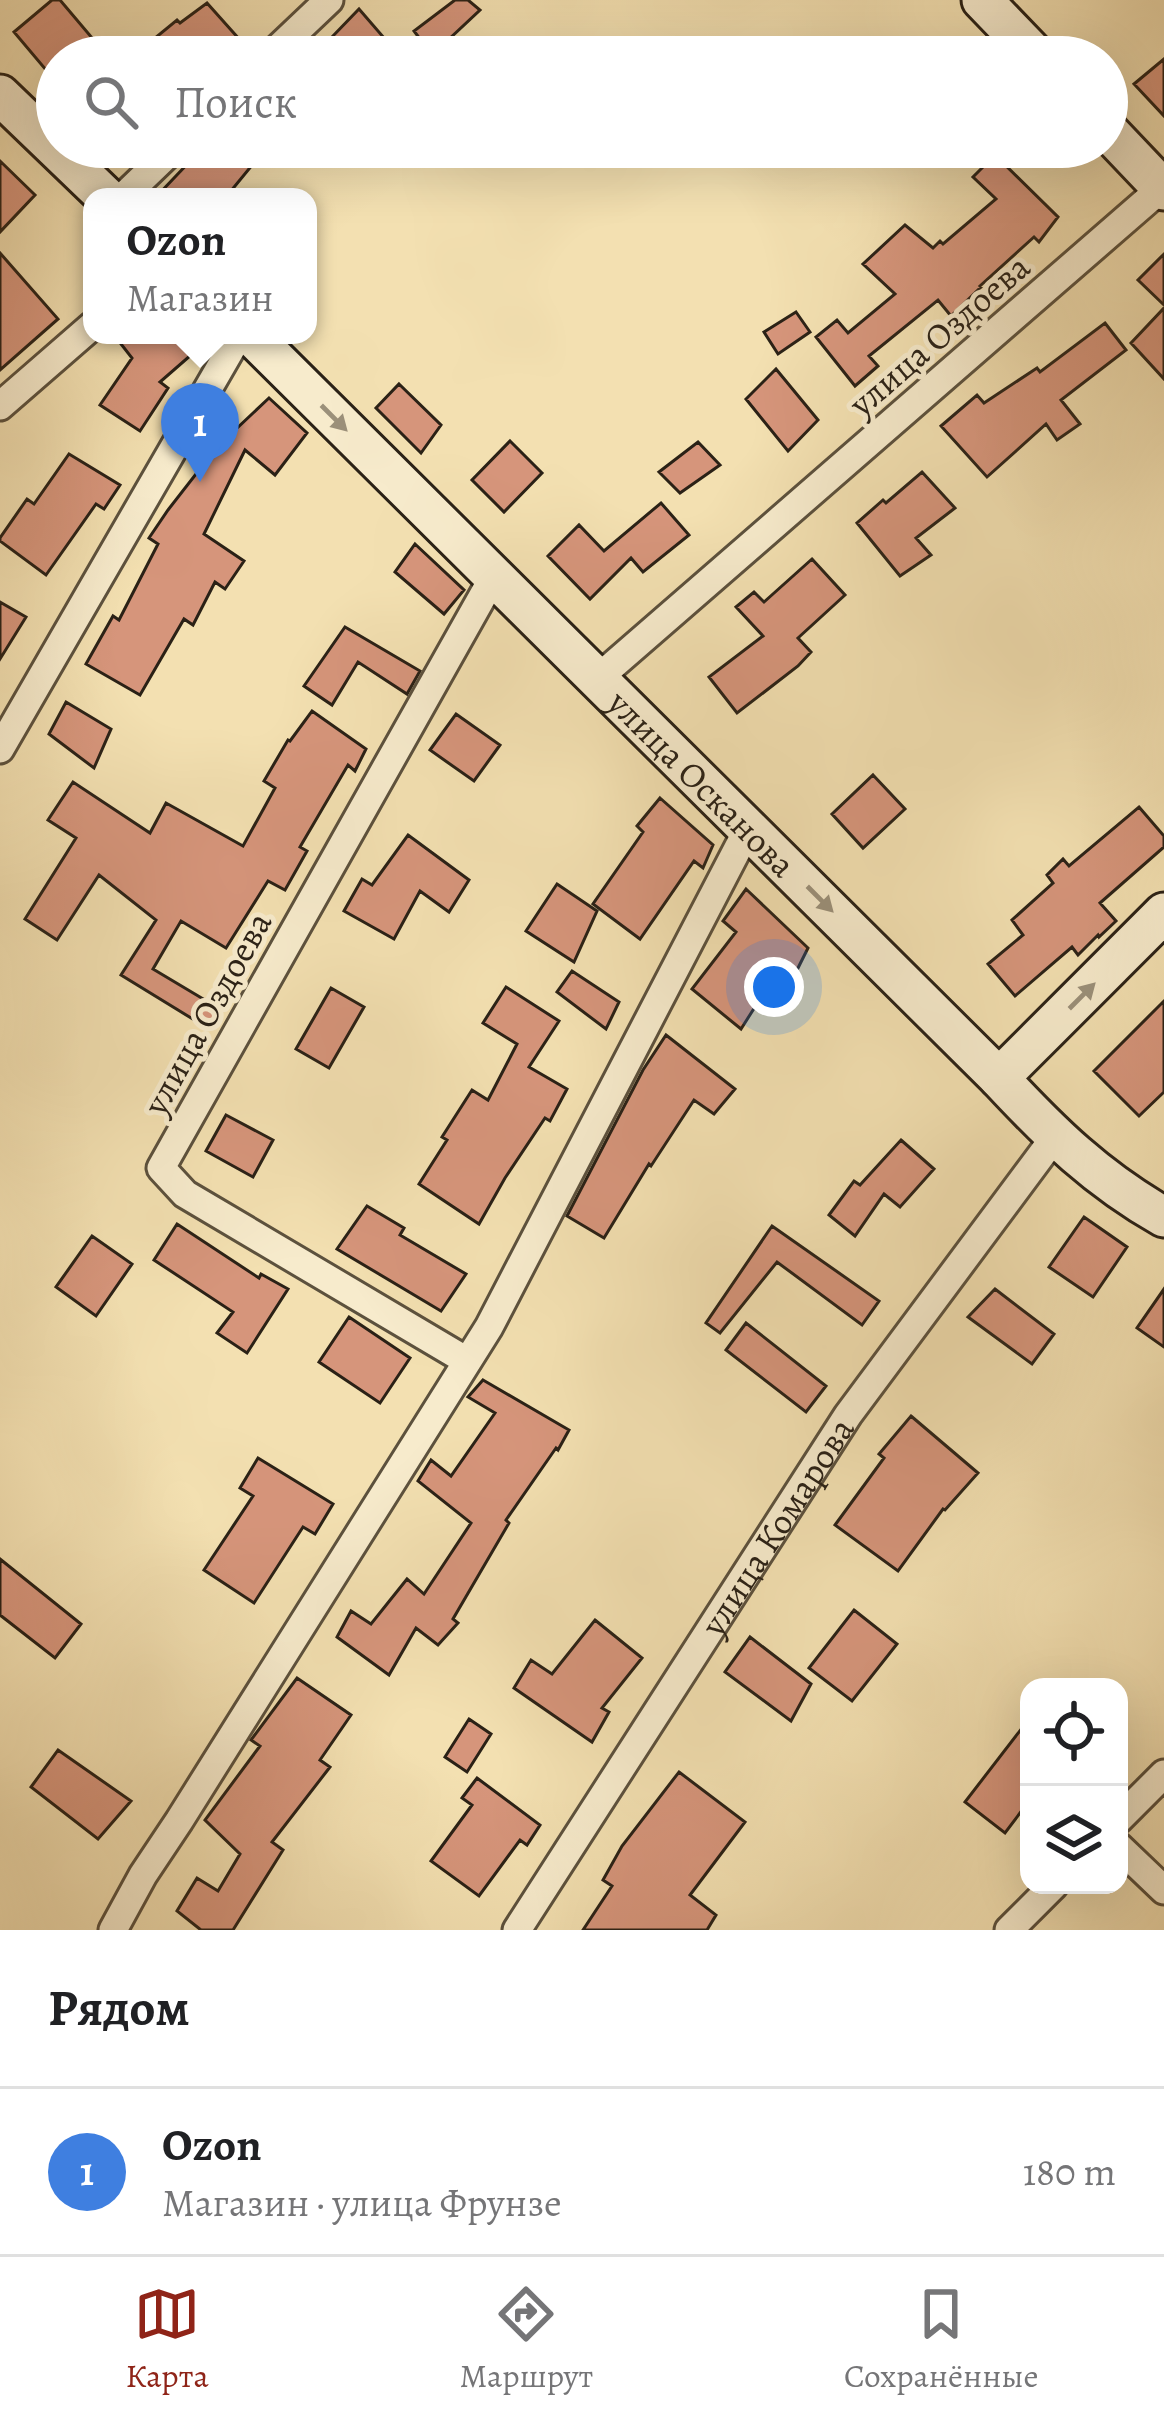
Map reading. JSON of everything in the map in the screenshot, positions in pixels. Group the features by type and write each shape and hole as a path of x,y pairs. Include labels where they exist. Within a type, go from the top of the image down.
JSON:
{"main road":[{"path":"982,0 1017,36"},
{"path":"0,95 36,130"},
{"path":"1128,152 1163,188"},
{"name":"улица Осканова","path":"260,344 1000,1078 1054,1138 1130,1198 1164,1217"},
{"path":"1000,1078 1164,913"}],"street":[{"path":"291,36 329,0"},
{"name":"улица Оздоева","path":"597,679 1163,188"},
{"path":"0,406 83,334"},
{"path":"0,749 234,344"},
{"name":"улица Оздоева","path":"467,1361 184,1194 161,1168 494,576"},
{"path":"113,1930 142,1874 500,1306 749,827"},
{"name":"улица Комарова","path":"518,1930 848,1414 1054,1138"},
{"path":"1128,1810 1164,1774"},
{"path":"1128,1856 1164,1890"},
{"path":"1009,1930 1045,1894"}],"building":[{"path":"52,0 60,0 90,36 36,36 36,58 14,32"},
{"path":"455,0 468,0 480,10 452,36 418,36 414,31"},
{"path":"207,3 236,36 157,36 177,20 180,23"},
{"path":"359,9 382,36 333,36"},
{"path":"1164,59 1164,116 1134,84"},
{"path":"0,161 35,195 0,232"},
{"path":"184,168 250,168 233,188 165,188"},
{"path":"982,168 1008,168 1058,217 1039,242 1034,237 951,316 938,300 869,356 878,366 855,386 816,337 837,320 848,333 895,294 863,264 905,225 933,248 996,199 973,177"},
{"path":"0,253 58,319 0,370"},
{"path":"1164,254 1164,305 1138,280"},
{"path":"1164,308 1164,379 1131,343"},
{"path":"796,312 810,332 778,354 764,332"},
{"path":"1105,323 1126,350 1061,400 1080,424 1057,440 1046,424 987,477 941,426 977,395 984,403 1037,368 1040,372"},
{"path":"121,344 204,344 160,382 168,388 140,431 100,405 132,358"},
{"path":"776,369 818,420 788,451 746,399"},
{"path":"399,384 441,425 421,453 376,408"},
{"path":"269,398 307,433 275,475 245,450 204,534 244,561 225,589 215,582 193,625 184,619 140,695 86,664 113,616 119,620 158,544 149,538 168,510 217,447"},
{"path":"510,441 542,473 504,512 472,480"},
{"path":"698,442 720,465 680,493 659,472"},
{"path":"69,454 120,485 104,509 96,504 46,575 0,538 27,499 34,504"},
{"path":"922,472 955,508 916,538 931,555 900,576 857,523"},
{"path":"661,503 689,535 643,572 631,558 590,599 548,556 579,525 604,551"},
{"path":"415,544 464,590 444,614 395,572"},
{"path":"812,559 845,595 798,638 811,652 737,713 709,677 763,636 736,607 754,592 764,602"},
{"path":"0,602 26,617 0,659"},
{"path":"345,627 420,671 407,694 358,662 332,705 304,686"},
{"path":"66,702 111,729 94,768 49,734"},
{"path":"312,711 366,749 355,771 348,765 300,847 307,851 285,890 268,881 226,948 181,921 153,969 220,1009 209,1029 121,975 156,920 99,875 57,940 25,919 76,838 48,820 73,782 150,833 166,803 243,846 275,788 264,781"},
{"path":"456,714 500,745 474,781 430,750"},
{"path":"873,775 905,809 863,848 832,814"},
{"path":"660,798 713,845 703,868 694,861 640,939 593,904 643,832 637,826"},
{"path":"1139,807 1164,836 1164,847 1100,903 1116,921 1078,955 1072,947 1015,996 988,964 1023,935 1012,920 1053,883 1047,875 1063,859 1069,866"},
{"path":"408,835 469,880 449,912 420,891 394,939 344,911 362,879 372,885"},
{"path":"557,884 597,911 574,962 526,931"},
{"path":"746,889 808,948 792,980 779,969 741,1029 692,989 736,932 723,921"},
{"path":"572,971 619,1002 606,1029 557,992"},
{"path":"506,987 559,1021 529,1067 567,1089 479,1224 419,1184 472,1090 488,1100 517,1044 483,1023"},
{"path":"331,988 364,1007 329,1068 296,1049"},
{"path":"1164,1001 1164,1092 1139,1116 1094,1071"},
{"path":"666,1035 735,1089 714,1114 694,1100 604,1238 567,1216"},
{"path":"226,1115 273,1140 253,1177 206,1151"},
{"path":"901,1140 934,1169 900,1207 884,1194 855,1236 829,1215 854,1181 860,1185"},
{"path":"367,1206 404,1228 400,1235 466,1274 441,1311 337,1249"},
{"path":"1084,1217 1127,1247 1093,1297 1049,1267"},
{"path":"177,1224 259,1278 261,1274 288,1289 247,1353 217,1333 233,1312 154,1260"},
{"path":"772,1226 879,1301 862,1325 777,1262 720,1333 706,1323"},
{"path":"92,1236 132,1264 96,1316 56,1287"},
{"path":"995,1289 1054,1334 1032,1364 968,1317"},
{"path":"1164,1289 1164,1347 1137,1328"},
{"path":"349,1317 410,1358 380,1403 319,1362"},
{"path":"746,1323 826,1386 806,1412 726,1350"},
{"path":"483,1380 569,1430 506,1520 509,1523 453,1619 458,1623 438,1645 416,1628 389,1675 337,1637 351,1611 371,1624 407,1579 424,1594 471,1523 418,1481 431,1460 451,1476 495,1413 468,1397"},
{"path":"911,1416 978,1473 943,1509 898,1571 835,1525 884,1458 879,1454"},
{"path":"258,1458 333,1504 315,1534 303,1527 254,1603 204,1570 253,1496 240,1488"},
{"path":"0,1559 81,1624 55,1658 0,1615"},
{"path":"854,1610 897,1644 852,1701 809,1668"},
{"path":"595,1620 642,1658 602,1708 609,1712 592,1742 514,1688 531,1660 552,1674"},
{"path":"750,1637 811,1684 791,1721 725,1672"},
{"path":"297,1678 351,1715 320,1760 330,1767 272,1842 283,1850 233,1930 201,1930 177,1911 197,1878 218,1891 240,1854 205,1820 260,1746 251,1740"},
{"path":"469,1719 491,1734 467,1772 445,1757"},
{"path":"1020,1731 1020,1813 1005,1833 965,1802"},
{"path":"58,1750 131,1801 98,1839 31,1787"},
{"path":"679,1772 745,1822 690,1895 716,1915 707,1930 583,1930 612,1886 603,1880 622,1846"},
{"path":"477,1778 540,1825 527,1845 520,1840 479,1896 431,1861 472,1805 462,1798"}],"place":[{"name":"Ozon","path":"200,482"}]}
